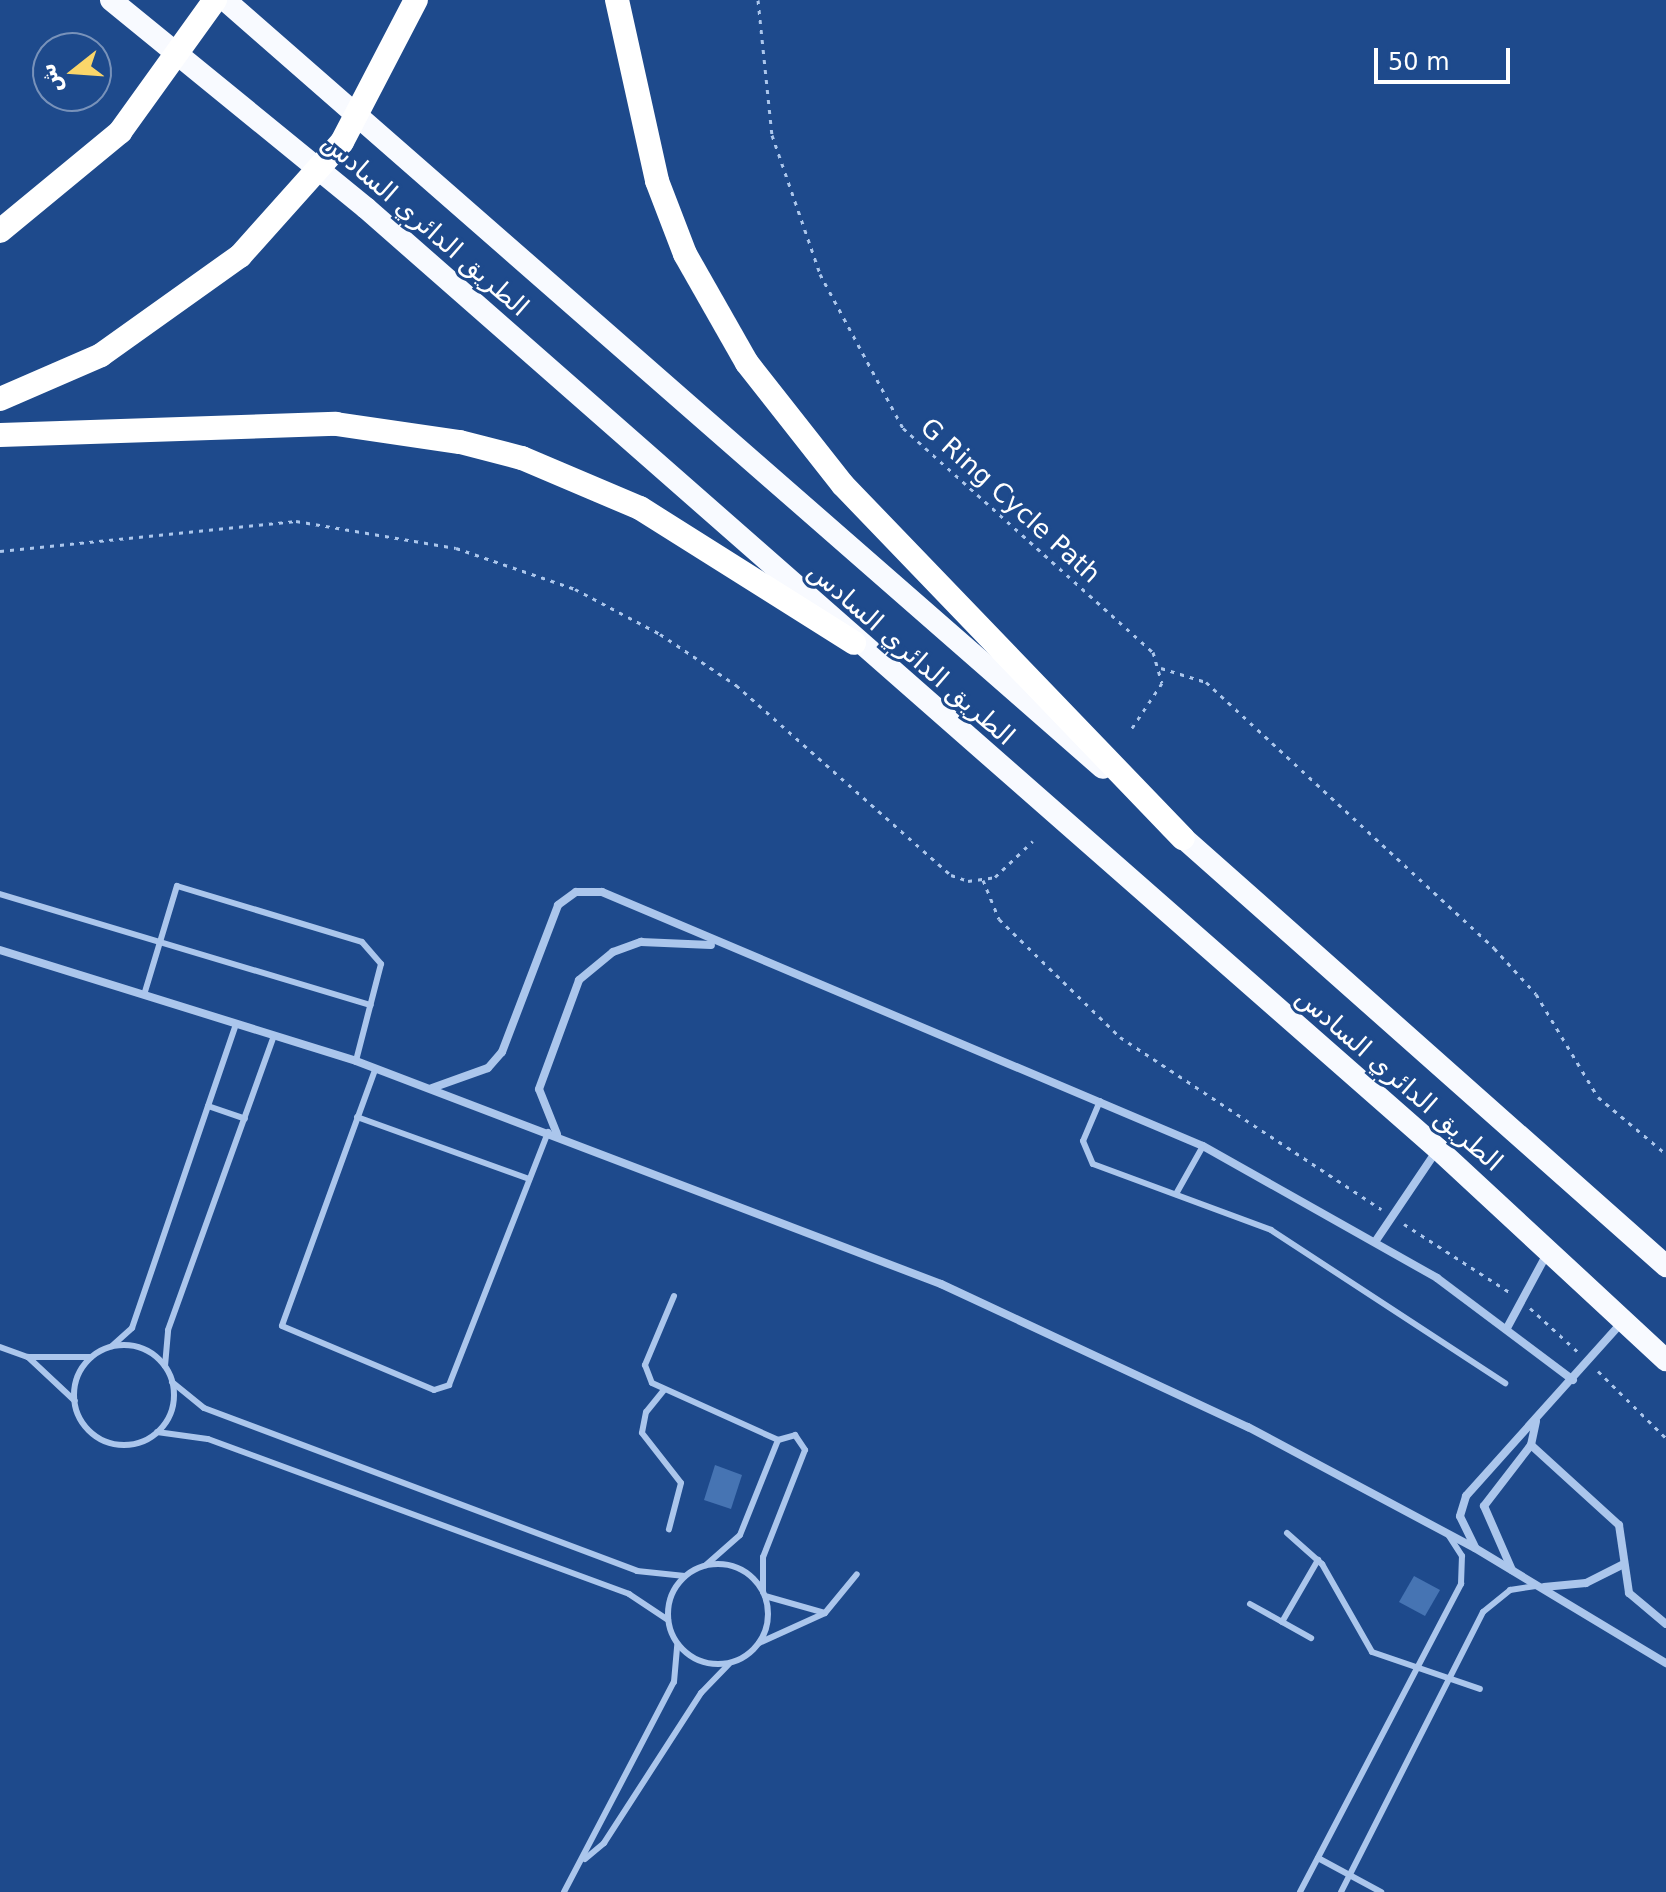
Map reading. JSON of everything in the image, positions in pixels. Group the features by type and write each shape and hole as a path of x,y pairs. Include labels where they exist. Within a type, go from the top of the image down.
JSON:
{"highway":[{"name":"الطريق الدائري السادس","path":"111,0 366,208 854,643 1438,1149 1621,1323 1666,1360"},
{"path":"0,231 69,181 120,132 215,0"},
{"name":"الطريق الدائري السادس","path":"225,0 412,160 1666,1266"},
{"path":"0,399 101,355 240,256 342,142 416,0"},
{"path":"617,0 657,181 685,254 747,363 843,485 1183,838"},
{"path":"0,435 336,424 460,442 522,458 640,508 854,643"}],"street":[{"path":"431,1088 471,1079 502,1052 553,913 576,892 602,892 716,945 1101,1100 1203,1146 1375,1242 1507,1328 1573,1380"},
{"path":"553,1133 539,1089 579,980 613,952 641,942 716,945"},
{"path":"0,950 356,1061 553,1133 941,1284 1112,1360 1475,1548 1666,1663"},
{"path":"1375,1242 1438,1149"},
{"path":"1507,1328 1548,1251"},
{"path":"1475,1548 1460,1516 1466,1496 1514,1435 1536,1422 1621,1323"},
{"path":"1512,1570 1484,1506 1531,1445 1536,1422"},
{"path":"1531,1445 1619,1525 1633,1600 1666,1624"},
{"path":"1543,1587 1586,1583 1624,1564"}],"lane":[{"path":"144,995 177,886 371,947 381,964 356,1061"},
{"path":"0,894 371,1005"},
{"path":"0,1347 28,1357 91,1357 112,1346 132,1328 236,1024"},
{"path":"28,1357 75,1401 83,1423 101,1439 136,1443 157,1432 170,1415 172,1382 165,1366 168,1330 274,1036"},
{"path":"375,1070 282,1326 434,1390 449,1385 529,1179 553,1133"},
{"path":"1101,1100 1083,1141 1089,1160 1284,1237 1505,1383"},
{"path":"208,1106 245,1119"},
{"path":"357,1117 529,1179"},
{"path":"1176,1194 1203,1146"},
{"path":"674,1296 645,1365 664,1390 778,1440 795,1435 805,1450 763,1557 768,1621 759,1643"},
{"path":"112,1346 136,1346 165,1366"},
{"path":"75,1401 78,1377 91,1357"},
{"path":"172,1382 204,1408 637,1571 685,1576"},
{"path":"664,1390 646,1412 642,1433 681,1483 669,1529"},
{"path":"157,1432 208,1439 629,1594 668,1620"},
{"path":"564,1892 585,1859 674,1682 676,1643 668,1620 671,1596 685,1576 706,1565 740,1535 778,1440"},
{"path":"1287,1533 1318,1560 1364,1644 1416,1671 1480,1689"},
{"path":"1300,1892 1461,1584 1462,1556 1446,1533"},
{"path":"1282,1622 1318,1560"},
{"path":"706,1565 739,1569 764,1594 825,1613"},
{"path":"585,1859 604,1843 701,1693 730,1663 759,1643 825,1613 857,1574"},
{"path":"1341,1892 1491,1603 1521,1587 1543,1587"},
{"path":"1250,1604 1311,1638"},
{"path":"676,1643 694,1659 730,1663"},
{"path":"1318,1858 1381,1892"}],"path":[{"name":"G Ring Cycle Path","path":"758,0 777,149 820,274 903,428 1153,652 1161,669"},
{"path":"0,551 296,521 403,536 512,566 575,589 673,643 736,685 944,869 983,880 1006,870 1033,841"},
{"path":"1130,731 1156,696 1161,669 1206,682 1494,948 1536,994 1598,1097 1666,1154"},
{"path":"983,880 999,919 1120,1037 1522,1300 1666,1438"}],"building":[{"path":"715,1465 742,1475 731,1509 704,1500"},
{"path":"1414,1576 1440,1590 1425,1616 1399,1602"}]}
